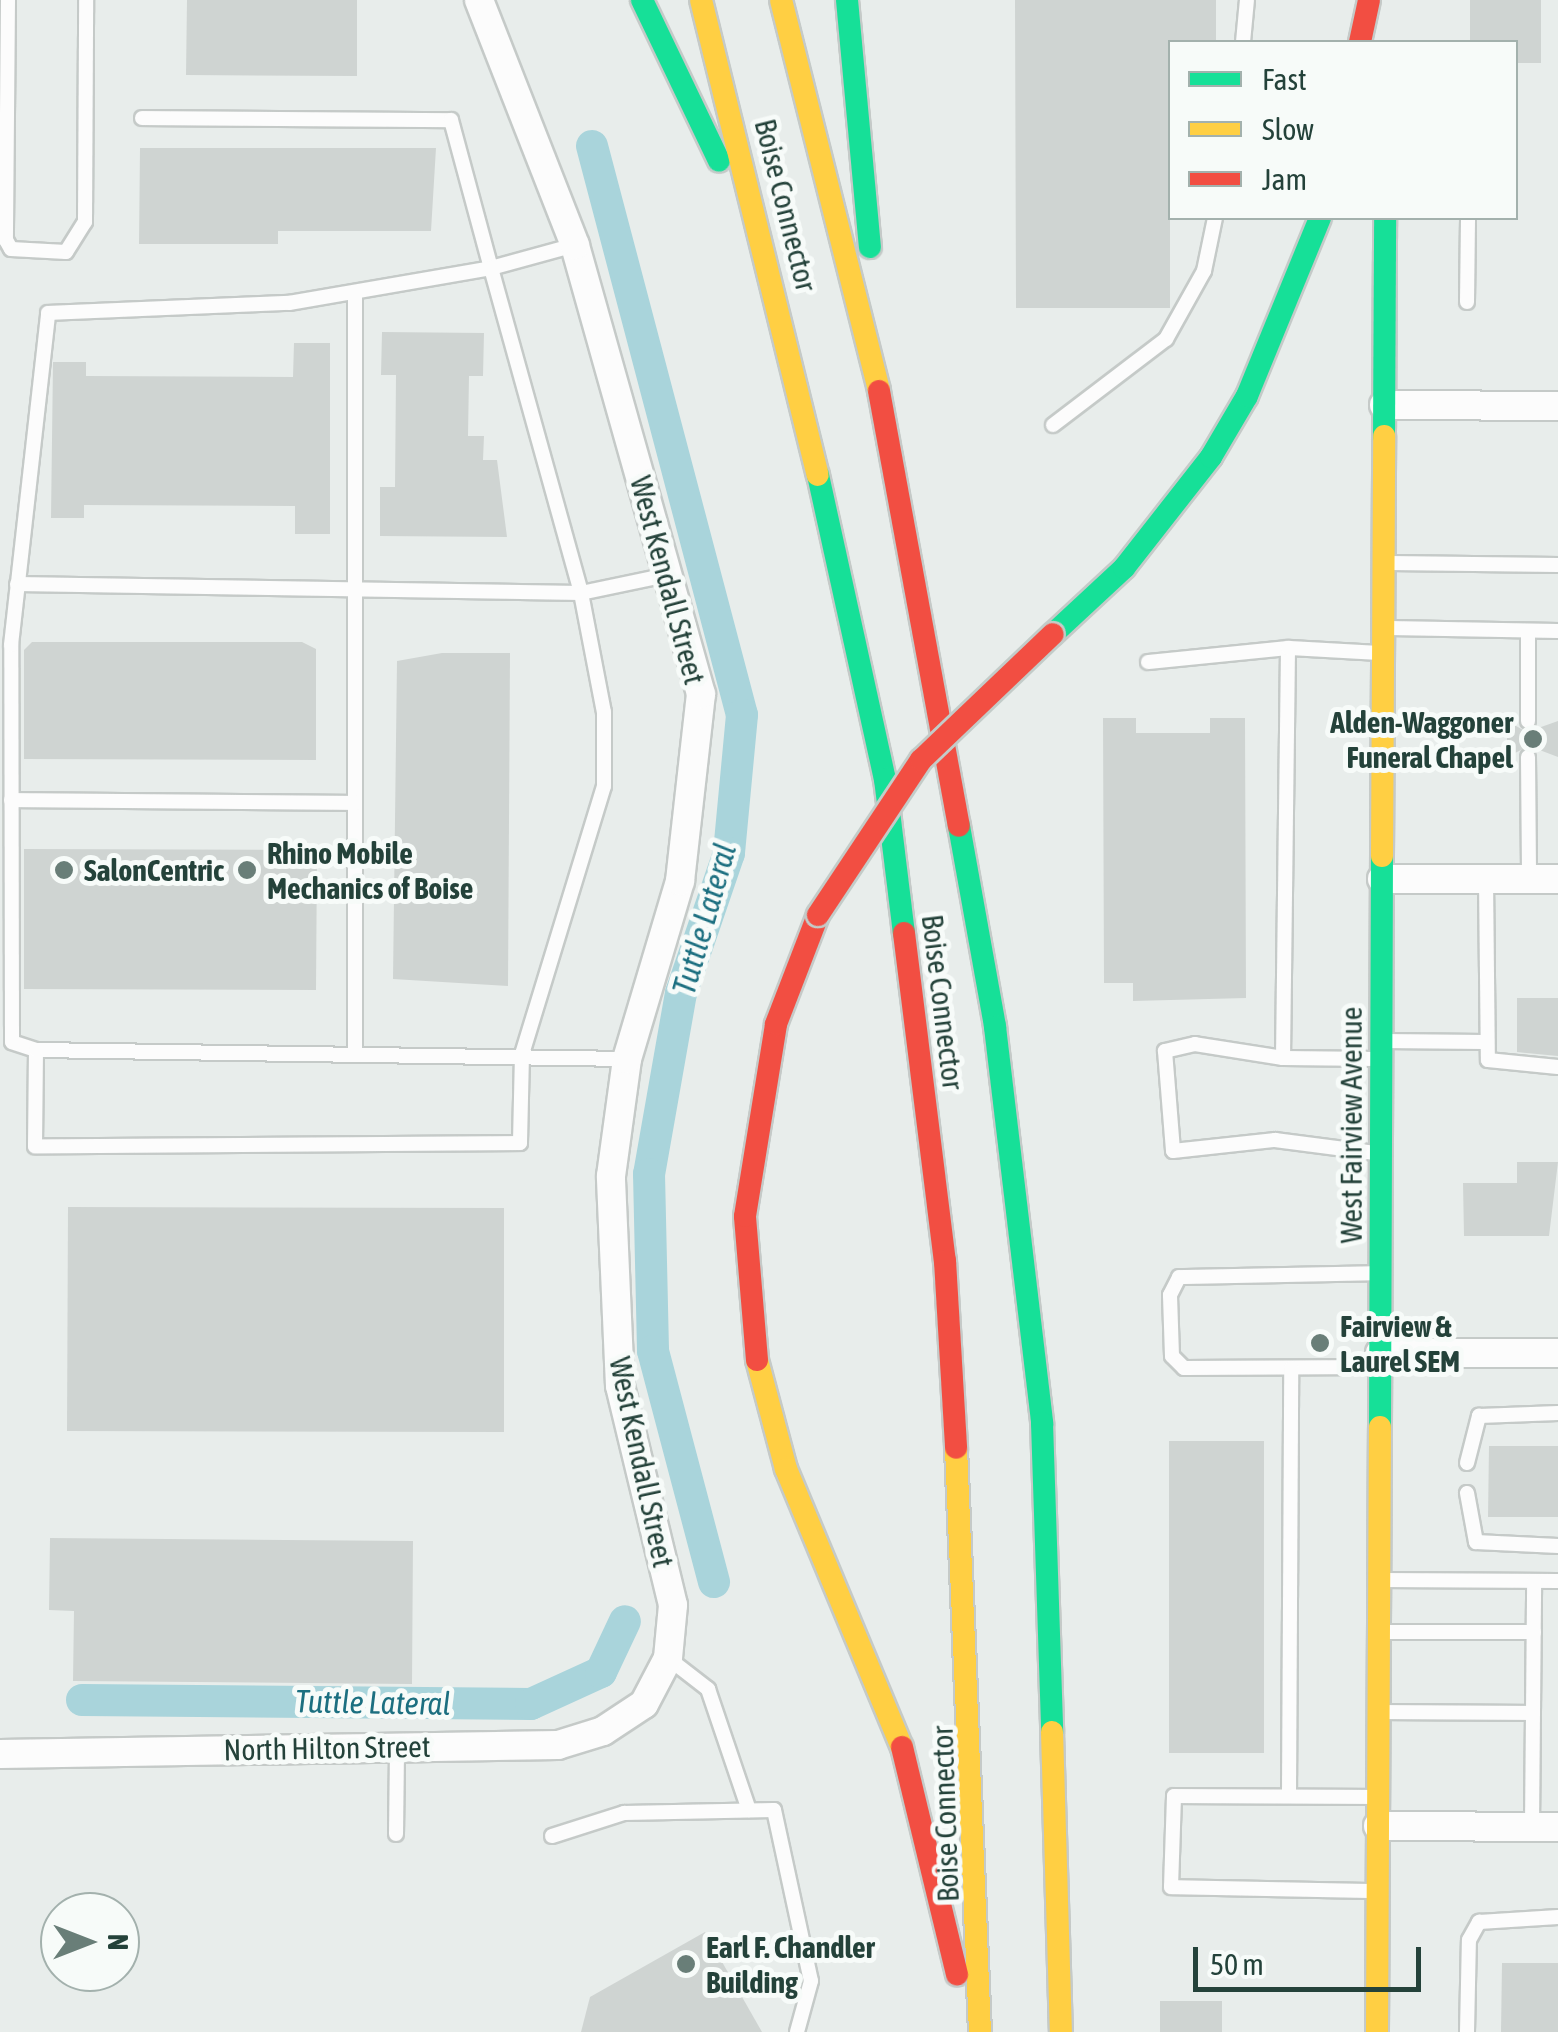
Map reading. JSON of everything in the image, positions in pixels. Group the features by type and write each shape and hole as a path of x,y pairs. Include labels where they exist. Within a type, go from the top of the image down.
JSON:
{"main road":[{"path":"642,0 774,274"},
{"name":"Boise Connector","path":"701,0 774,274 884,778 942,1242 976,1764 980,2032"},
{"name":"Boise Connector","path":"781,0 884,413 996,1027 1042,1423 1061,2032"},
{"path":"847,0 884,413"},
{"path":"1360,40 1370,0"},
{"path":"1386,0 1386,40"},
{"path":"972,2032 898,1730 786,1469 753,1344 745,1216 776,1024 818,915 921,760 1124,568 1211,457 1247,396 1319,220"},
{"name":"West Fairview Avenue","path":"1376,2032 1385,220"}],"street":[{"name":"West Kendall Street","path":"479,0 575,245 701,694 680,881 627,1059 611,1176 611,1282 620,1386 673,1605 668,1658 644,1704"},
{"path":"1384,404 1558,406"},
{"path":"1382,878 1558,880"},
{"path":"1380,1360 1558,1353"},
{"name":"North Hilton Street","path":"0,1754 558,1745 603,1732 644,1704"},
{"path":"1378,1826 1545,1827"}],"lane":[{"path":"8,0 6,240 10,249 66,252 85,222 86,0"},
{"path":"1244,40 1248,0"},
{"path":"36,1050 36,1146 520,1143 522,1054 604,786 604,712 581,592 451,120 142,118"},
{"path":"1053,425 1166,339 1204,271 1215,220"},
{"path":"1468,220 1468,302"},
{"path":"575,245 491,268 354,292 48,313 17,584 11,800 12,1042 36,1050 522,1054 627,1059"},
{"path":"354,292 355,1054"},
{"path":"1383,563 1558,565"},
{"path":"17,584 581,592 667,575"},
{"path":"1383,628 1558,631"},
{"path":"1528,631 1528,721"},
{"path":"1148,662 1288,648 1383,653"},
{"path":"1283,1058 1288,648"},
{"path":"1528,757 1529,879"},
{"path":"11,800 354,803"},
{"path":"1486,879 1484,1042 1496,1066 1558,1067"},
{"path":"1381,1153 1275,1140 1173,1151 1165,1051 1195,1044 1283,1058 1484,1042"},
{"path":"1380,1273 1171,1283 1174,1362 1290,1368 1380,1360"},
{"path":"1289,1796 1290,1368"},
{"path":"1468,1463 1468,1430 1479,1416 1558,1413"},
{"path":"1467,1493 1476,1542 1558,1546"},
{"path":"1379,1580 1558,1581"},
{"path":"1534,1581 1533,1713 1545,1827"},
{"path":"1379,1632 1534,1632"},
{"path":"668,1658 708,1689 749,1810"},
{"path":"1378,1712 1533,1713"},
{"path":"396,1834 397,1747"},
{"path":"1378,1797 1174,1796 1171,1887 1378,1891"},
{"path":"552,1836 624,1814 774,1810 811,1981 798,2032"},
{"path":"1467,2032 1469,1940 1479,1922 1558,1917"}],"building":[{"path":"187,0 357,0 357,76 186,75"},
{"path":"1015,0 1216,0 1216,40 1168,40 1170,308 1016,308"},
{"path":"1470,0 1541,0 1541,63 1518,63 1518,40 1470,40"},
{"path":"140,148 436,148 431,231 278,231 278,244 139,244"},
{"path":"382,332 484,333 483,376 469,376 468,436 484,436 483,460 497,460 507,537 380,536 380,487 395,487 396,375 381,375"},
{"path":"294,343 330,343 330,534 295,534 295,506 84,505 84,518 51,518 53,362 86,362 86,376 293,377"},
{"path":"32,642 302,642 316,649 316,760 24,759 24,650"},
{"path":"442,653 510,653 508,986 393,979 397,661"},
{"path":"1103,718 1136,718 1136,733 1210,733 1210,718 1245,718 1246,998 1133,1001 1133,983 1104,983"},
{"name":"Alden-Waggoner Funeral Chapel","path":"1507,721 1527,732 1558,721 1558,757 1529,746 1507,757"},
{"path":"24,849 317,850 316,990 24,989"},
{"path":"1517,998 1558,998 1558,1056 1517,1052"},
{"path":"1517,1162 1558,1162 1549,1236 1464,1236 1463,1183 1517,1183"},
{"path":"68,1207 504,1208 504,1432 67,1431"},
{"path":"1169,1441 1264,1441 1264,1753 1169,1753"},
{"path":"1489,1446 1558,1446 1558,1517 1488,1517"},
{"path":"50,1538 413,1541 412,1684 73,1681 74,1611 49,1610"},
{"name":"Earl F. Chandler Building","path":"705,1932 762,2032 581,2032 590,1997"},
{"path":"1502,1963 1558,1963 1558,2032 1501,2032"},
{"path":"1160,2001 1222,2001 1222,2032 1160,2032"}],"waterway":[{"name":"Tuttle Lateral","path":"592,146 742,715 729,853 681,993 649,1174 653,1351 714,1582"},
{"name":"Tuttle Lateral","path":"82,1700 531,1704 601,1672 625,1621"}],"traffic: fast":[{"path":"642,0 719,161"},
{"path":"847,0 870,247"},
{"path":"1053,634 1124,568 1211,457 1247,396 1319,220"},
{"path":"1384,436 1385,220"},
{"path":"818,475 885,779 904,933"},
{"path":"959,826 995,1027 1042,1423 1052,1732"},
{"path":"1380,1427 1382,856"}],"traffic: slow":[{"path":"701,0 818,475"},
{"path":"781,0 879,391"},
{"path":"1382,856 1384,436"},
{"path":"757,1360 786,1469 902,1747"},
{"path":"1377,2032 1380,1427"},
{"path":"956,1448 980,2032"},
{"path":"1052,1732 1061,2032"}],"traffic: jam":[{"path":"1360,40 1369,0"},
{"path":"879,391 959,826"},
{"path":"818,915 921,760 1053,634"},
{"path":"757,1360 745,1216 776,1024 818,915"},
{"path":"904,933 945,1261 956,1448"},
{"path":"902,1747 957,1974"}],"place":[{"name":"Alden-Waggoner Funeral Chapel","path":"1533,739"},
{"name":"SalonCentric","path":"64,870"},
{"name":"Rhino Mobile Mechanics of Boise","path":"247,870"},
{"name":"Fairview & Laurel SEM","path":"1320,1343"},
{"name":"Earl F. Chandler Building","path":"686,1964"}]}
